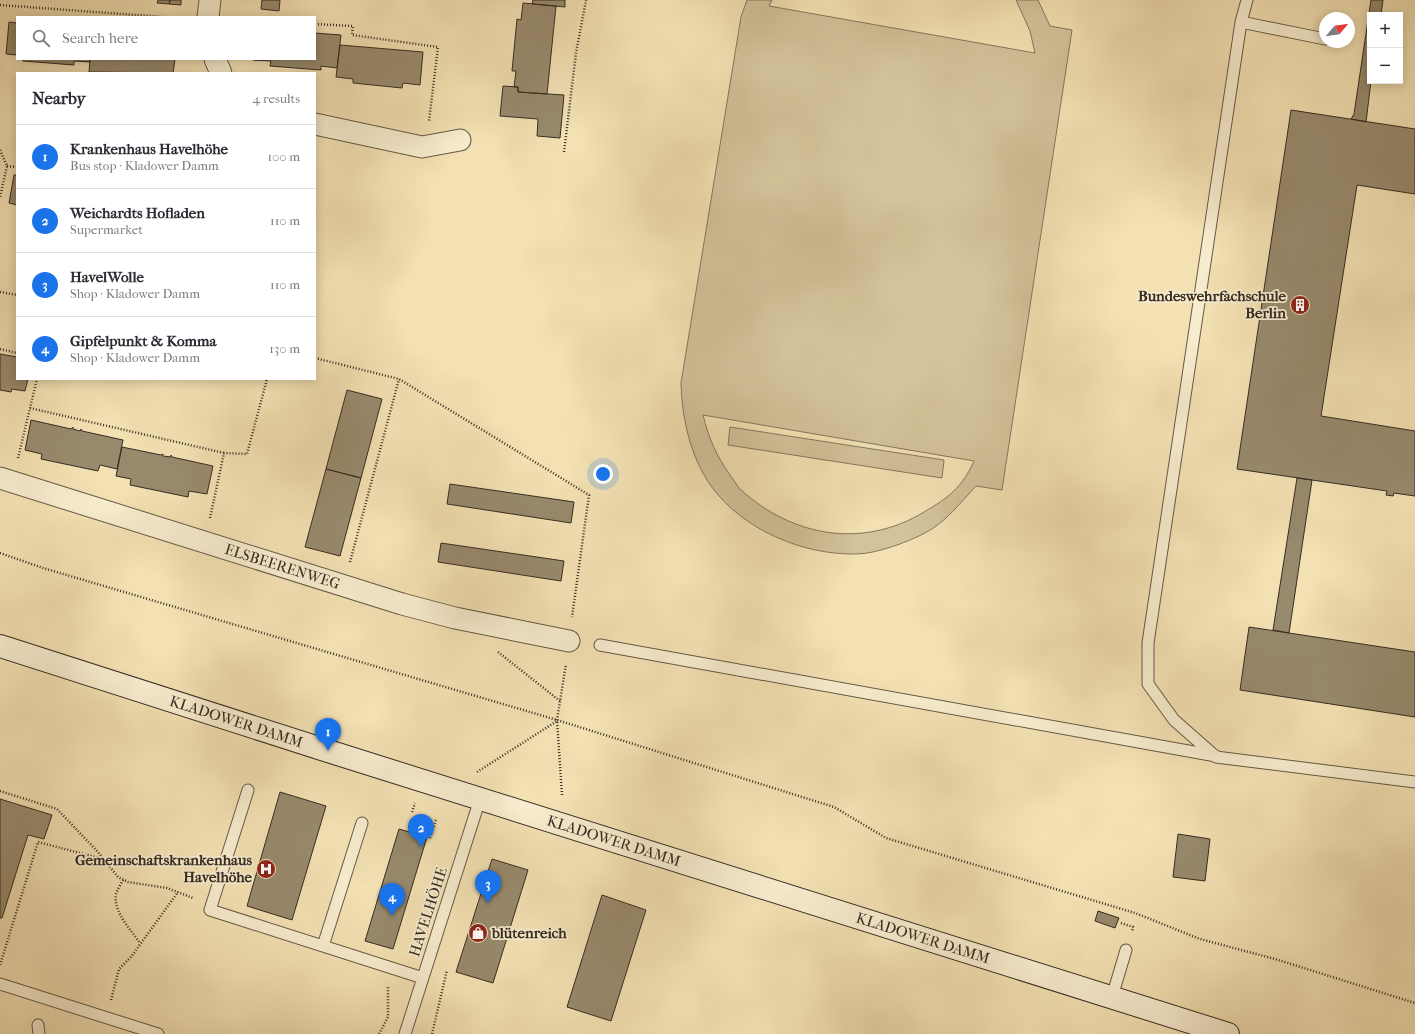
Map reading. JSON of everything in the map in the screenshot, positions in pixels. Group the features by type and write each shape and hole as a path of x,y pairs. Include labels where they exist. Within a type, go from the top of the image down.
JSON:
{"main road":[{"name":"KLADOWER DAMM","path":"0,646 480,799 1228,1034"}],"street":[{"path":"208,16 210,0"},
{"path":"215,60 221,72"},
{"path":"316,124 422,147 460,140"},
{"name":"ELSBEERENWEG","path":"6,480 344,586 455,618 569,641"}],"lane":[{"path":"1216,756 1174,720 1148,684 1148,643 1241,22 1247,0"},
{"path":"1241,22 1319,38"},
{"path":"600,645 1216,756 1415,782"},
{"path":"248,790 210,910 423,978"},
{"name":"HAVELHÖHE","path":"405,1034 480,799"},
{"path":"323,946 362,823"},
{"path":"1112,997 1126,950"},
{"path":"0,984 158,1034"}],"path":[{"path":"564,152 576,53 586,0"},
{"path":"0,5 149,16"},
{"path":"316,24 353,26 352,35 438,47 428,130 422,147"},
{"path":"0,150 8,166 0,197"},
{"path":"8,166 16,168"},
{"path":"0,292 16,295"},
{"path":"0,349 16,353"},
{"path":"316,358 400,379 589,495 557,720 562,795"},
{"path":"344,586 400,379"},
{"path":"6,480 30,408 37,380"},
{"path":"30,408 224,453 247,454 267,380"},
{"path":"204,542 224,453"},
{"path":"0,553 43,568 557,720 834,807 886,838 1135,913 1200,939 1275,959 1415,1004"},
{"path":"492,647 560,701"},
{"path":"476,772 557,720"},
{"path":"0,791 58,809 64,814 112,872 123,880 190,895 210,910"},
{"path":"430,838 436,820"},
{"path":"0,966 38,842 103,860"},
{"path":"123,880 116,894 117,905 120,914 140,943"},
{"path":"106,1018 119,969 131,958 140,943 178,892"},
{"path":"379,1034 388,1017 390,967"}],"shaded area":[{"path":"747,0 772,0 769,6 1035,53 1030,31 1016,0 1038,0 1050,26 1072,30 1002,490 976,486 952,512 933,529 910,540 882,550 856,554 815,550 795,545 757,527 724,502 711,486 698,462 688,436 683,410 681,383 741,17","holes":["703,415 974,461 954,491 924,512 901,524 877,531 853,534 829,532 806,527 783,518 761,506 741,490 717,454 710,439"]},
{"path":"730,427 944,460 942,478 728,445"}],"building":[{"path":"158,0 170,0 169,4 157,3"},
{"path":"170,0 181,0 181,5 169,4"},
{"path":"262,0 280,0 279,11 261,9"},
{"path":"533,0 565,0 565,7 532,4"},
{"path":"1371,0 1383,0 1381,12 1369,12"},
{"path":"523,3 556,6 547,94 518,92 518,87 514,87 516,71 512,71 517,19 521,20"},
{"path":"9,22 16,23 16,55 6,54"},
{"path":"1367,27 1367,84 1371,84 1366,122 1351,119 1354,114"},
{"path":"316,33 341,35 337,68 321,66 321,70 270,66 271,61 253,60 316,60"},
{"path":"340,45 423,52 420,85 403,83 402,88 353,83 353,79 336,77"},
{"path":"90,60 90,62 74,61 74,65 23,61"},
{"path":"90,60 175,60 173,72 89,72"},
{"path":"503,86 518,87 518,92 564,95 560,138 537,136 538,119 500,116"},
{"name":"Bundeswehrfachschule Berlin","path":"1291,110 1415,129 1415,194 1357,185 1321,416 1415,431 1415,496 1394,493 1393,496 1386,495 1387,491 1237,469"},
{"path":"14,175 16,175 16,205 9,203"},
{"path":"0,354 16,357 16,380 28,380 25,391 12,389 11,392 0,390"},
{"path":"347,390 382,399 361,478 326,469"},
{"path":"31,420 71,429 73,427 73,429 80,431 81,429 82,431 123,440 117,469 100,465 98,471 41,459 42,454 25,450"},
{"path":"122,447 161,455 163,454 163,456 171,457 171,455 172,457 213,466 207,494 189,491 188,497 130,485 131,479 116,476"},
{"path":"326,469 361,478 340,556 305,547"},
{"path":"1297,478 1312,480 1289,633 1273,630"},
{"path":"450,484 574,502 571,523 447,504"},
{"path":"441,543 564,561 561,581 438,562"},
{"path":"1249,627 1415,652 1415,717 1240,690"},
{"path":"280,792 326,806 292,920 247,906"},
{"path":"0,799 52,815 44,839 28,835 2,918 0,918"},
{"path":"399,829 427,837 393,949 365,941"},
{"path":"1178,834 1210,839 1205,881 1173,877"},
{"path":"492,859 528,870 493,983 456,972"},
{"path":"602,895 646,910 611,1021 567,1007"},
{"path":"1098,911 1119,918 1115,928 1095,921"}],"place":[{"name":"Bundeswehrfachschule Berlin","path":"1300,305"},
{"name":"Krankenhaus Havelhöhe","path":"328,751"},
{"name":"Weichardts Hofladen","path":"421,847"},
{"name":"Gemeinschaftskrankenhaus Havelhöhe","path":"266,869"},
{"name":"HavelWolle","path":"488,903"},
{"name":"Gipfelpunkt & Komma","path":"392,916"},
{"name":"blütenreich","path":"478,933"}]}
